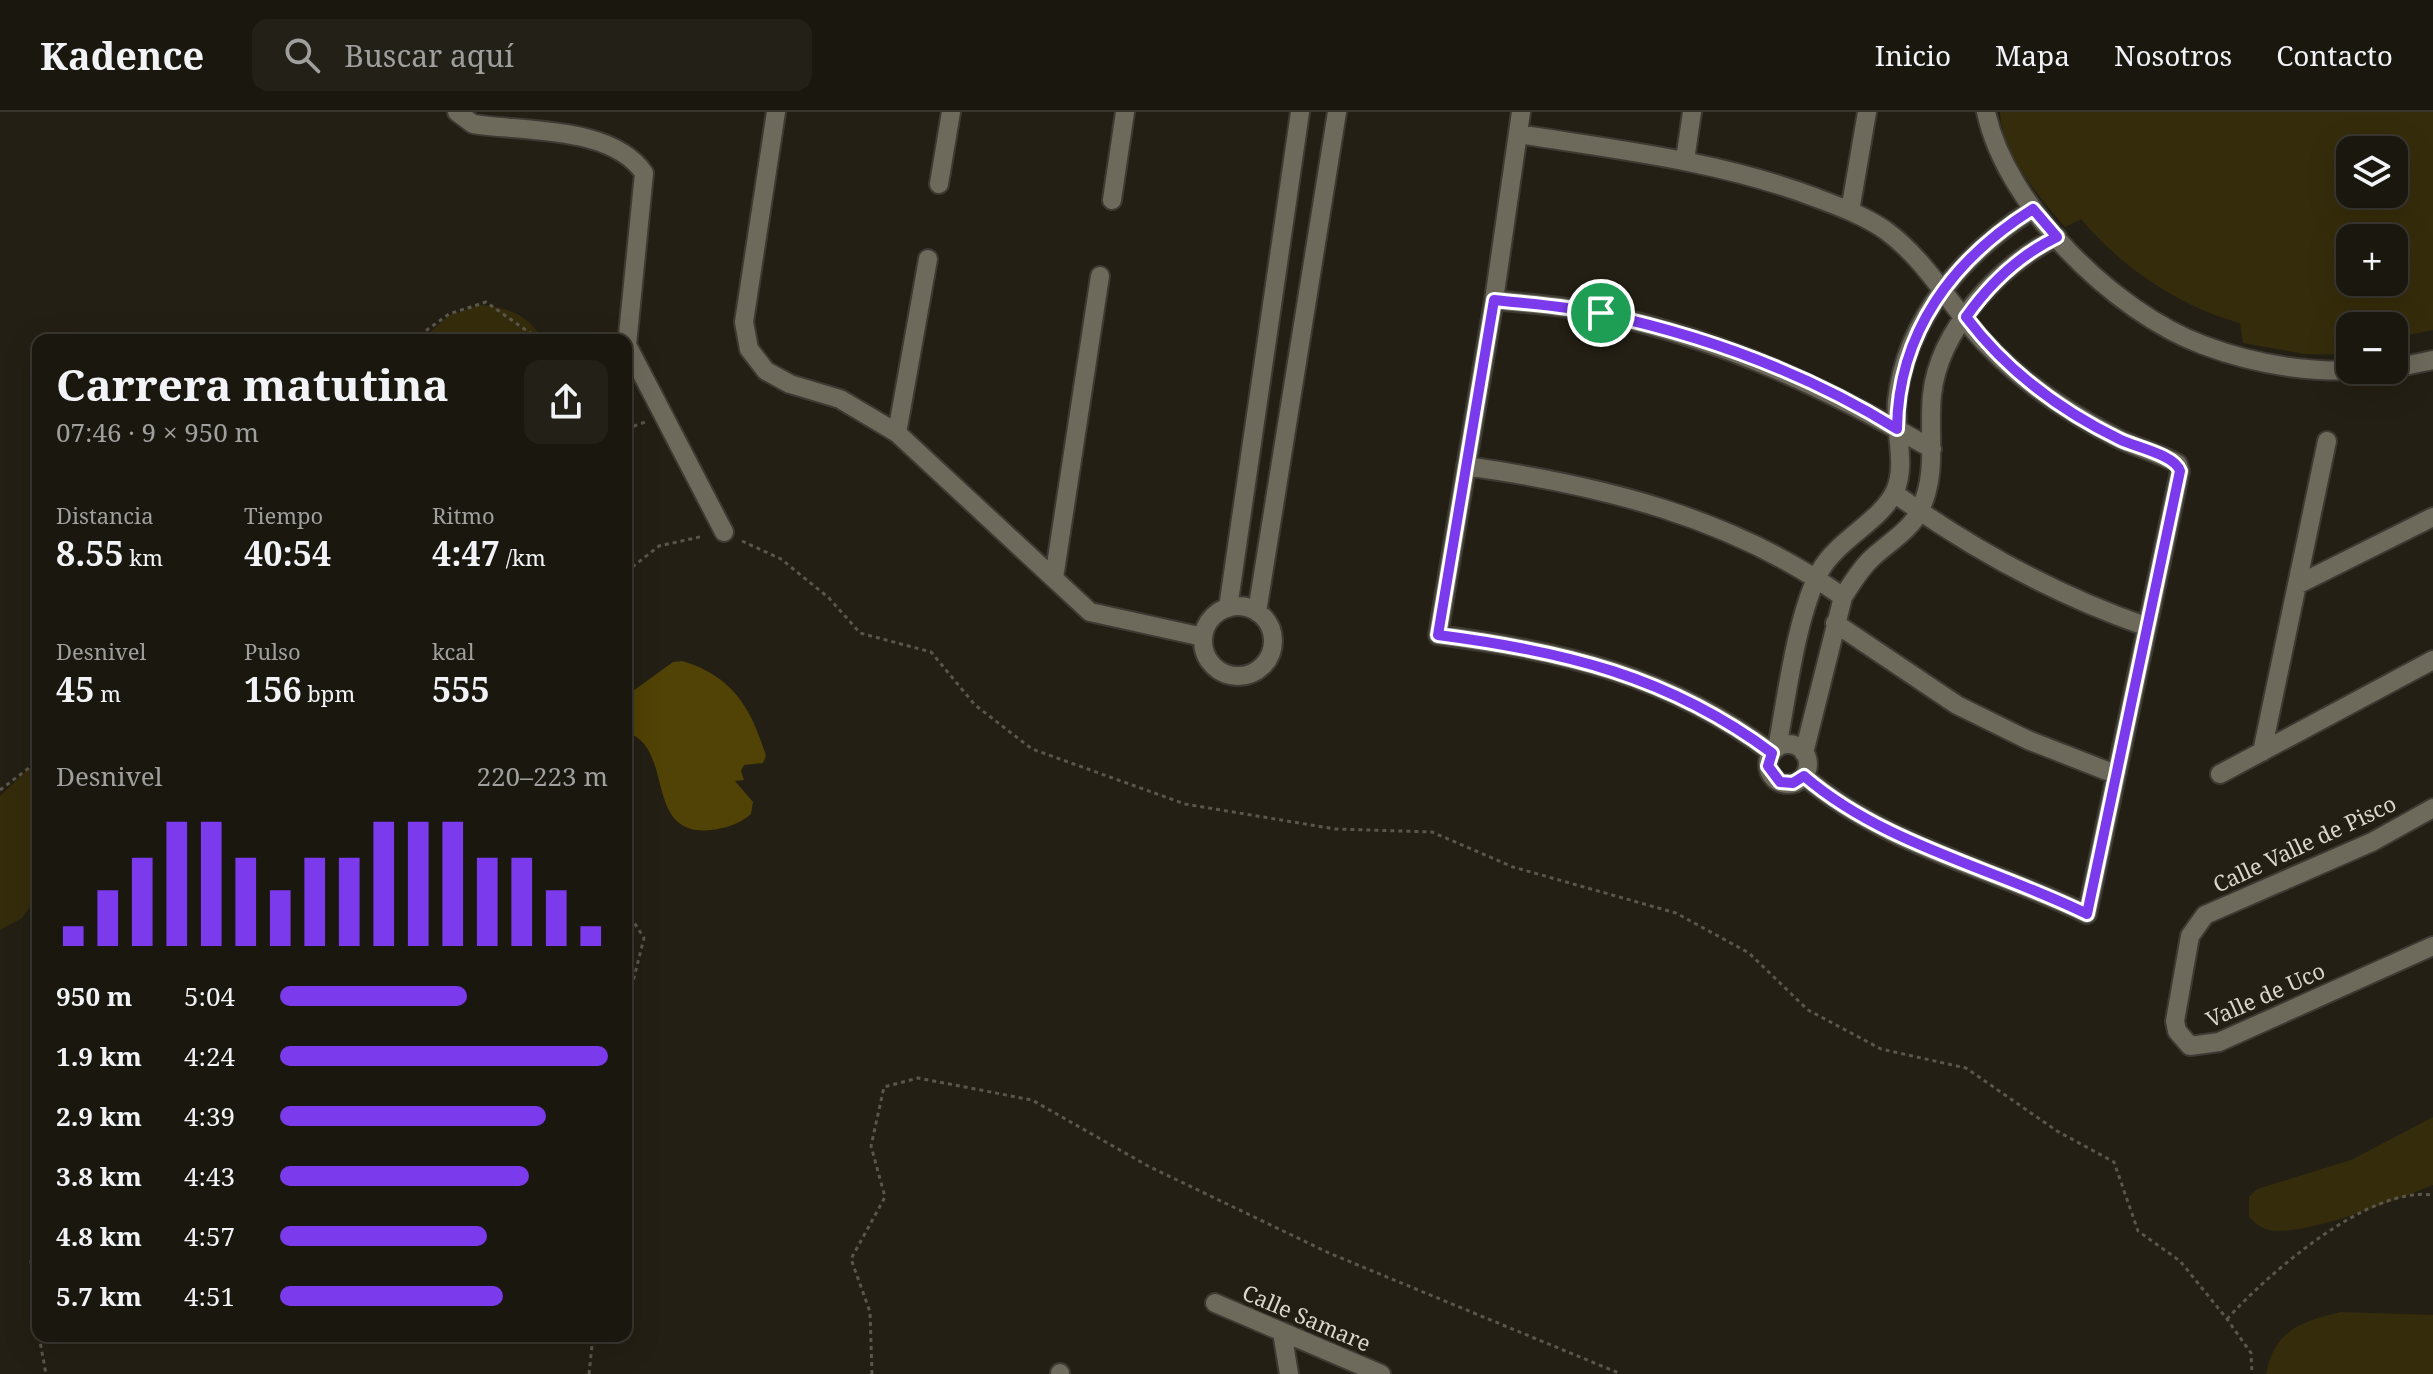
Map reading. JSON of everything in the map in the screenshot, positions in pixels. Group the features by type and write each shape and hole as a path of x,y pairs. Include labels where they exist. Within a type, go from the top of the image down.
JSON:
{"street":[{"path":"457,112 473,124 606,142 638,164 644,173 628,334"},
{"path":"776,112 744,322 749,349 766,371 790,384 840,399 897,433 1090,612 1203,637"},
{"path":"939,184 951,112"},
{"path":"1112,200 1125,112"},
{"path":"1228,608 1300,112"},
{"path":"1257,612 1337,112"},
{"path":"1521,112 1494,300 1438,635 1525,647 1617,670 1682,697 1774,750"},
{"path":"1685,160 1692,112"},
{"path":"1850,211 1867,112"},
{"path":"1986,112 2004,161 2033,209 2097,277 2143,313 2201,345 2296,370 2336,370"},
{"path":"1518,134 1685,160 1768,180 1850,211 1884,229 1916,256 1988,347 2071,412 2117,438 2178,464 2180,471 2145,626 2087,914 1924,846 1855,811 1804,776"},
{"path":"2033,209 1993,236 1942,288 1905,368 1897,400 1899,475 1894,493 1841,545 1818,579 1799,639 1768,766 1774,779 1786,784 1804,776 1808,763 1804,753 1843,597 1856,575 1904,531 1920,511 1930,480 1932,393 1942,360 1966,317 2000,276 2039,246 2057,237"},
{"path":"897,433 928,259"},
{"path":"1054,578 1100,276"},
{"path":"1273,293 1307,299"},
{"path":"1494,300 1601,313 1683,335 1784,370 1932,449"},
{"path":"632,355 724,532"},
{"path":"2408,365 2433,360"},
{"path":"2262,752 2327,441"},
{"path":"1466,466 1559,479 1651,503 1724,531 1818,579 1843,597"},
{"path":"1894,493 1962,541 2038,583 2080,603 2145,626"},
{"path":"2299,584 2433,517"},
{"path":"1247,607 1257,612 1270,626 1273,646 1264,664 1248,675 1228,675 1211,665 1203,637 1211,618 1228,608 1247,607"},
{"path":"1835,623 1957,705 2028,740 2115,774"},
{"path":"2220,774 2433,660"},
{"path":"1774,750 1790,744 1804,753"},
{"name":"Calle Valle de Pisco","path":"2196,923 2205,915 2372,842 2433,808"},
{"name":"Valle de Uco","path":"2196,923 2190,936 2175,1021 2177,1031 2190,1046 2219,1042 2433,946"},
{"name":"Calle Samare","path":"1215,1303 1381,1374"},
{"path":"1282,1332 1289,1374"}],"path":[{"path":"421,334 449,314 486,302 531,334"},
{"path":"632,427 660,410"},
{"path":"632,567 659,546 724,532 781,559 829,598 860,633 931,652 975,705 1032,749 1185,804 1335,829 1432,832 1513,867 1676,913 1749,953 1808,1010 1881,1049 1966,1068 2057,1131 2114,1162 2138,1231 2180,1261 2227,1319 2251,1353 2252,1374"},
{"path":"0,790 32,766"},
{"path":"632,919 644,938 632,985"},
{"path":"872,1374 870,1312 851,1259 885,1197 871,1146 884,1087 918,1078 1032,1100 1148,1166 1329,1253 1621,1374"},
{"path":"2227,1319 2253,1290 2346,1219 2416,1193 2433,1195"},
{"path":"40,1342 46,1374"},
{"path":"589,1374 592,1342"}],"shaded area":[{"path":"2000,112 2433,112 2433,330 2408,335 2408,312 2336,312 2336,355 2305,354 2243,343 2240,323 2195,307 2153,283 2114,253 2081,219 2065,227 2023,174 2007,144"},
{"path":"479,305 498,307 524,318 539,334 428,334 448,316"},
{"path":"682,661 715,675 738,696 754,723 766,756 763,763 744,765 741,771 744,780 735,781 753,802 751,814 737,823 711,830 690,828 676,820 667,806 651,755 641,741 632,736 632,692 673,662"},
{"path":"32,766 32,904 22,918 0,930 0,796"},
{"path":"2433,1117 2433,1185 2305,1228 2269,1230 2249,1217 2249,1197 2257,1189 2351,1160"},
{"path":"2341,1312 2433,1315 2433,1374 2266,1374 2270,1359 2283,1337 2302,1324"}],"route":[{"path":"2033,209 2057,237 2021,258 2000,276 1966,317 1988,347 2025,379 2071,412 2117,438 2173,461 2180,471 2145,626 2087,914 1924,846 1855,811 1823,792 1804,776 1800,781 1786,784 1774,779 1768,766 1772,753 1745,733 1682,697 1617,670 1525,647 1438,635 1494,300 1601,313 1683,335 1784,370 1897,429 1897,400 1905,368 1945,283 1993,236 2033,209"}]}
